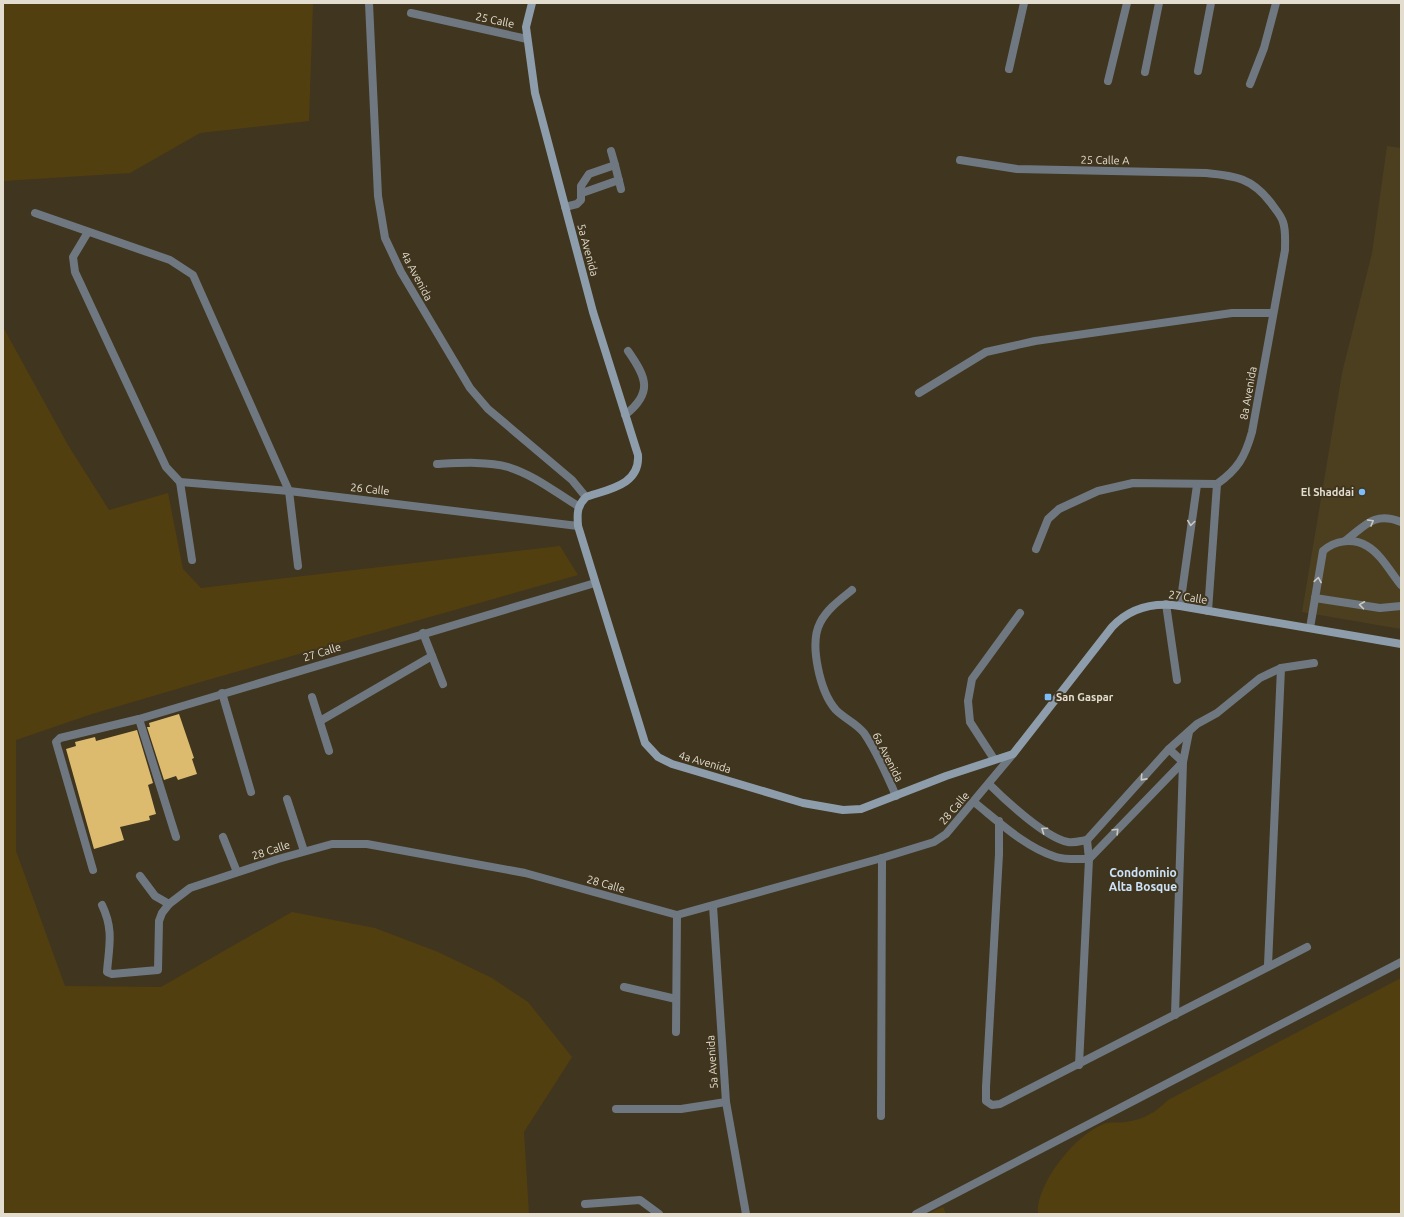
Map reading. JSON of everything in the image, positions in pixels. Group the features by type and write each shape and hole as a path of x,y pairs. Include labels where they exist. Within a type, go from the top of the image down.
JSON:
{"street":[{"name":"4a Avenida","path":"369,3 378,196 385,238 401,272 470,388 488,409 572,480 586,497"},
{"name":"5a Avenida","path":"532,3 526,27 535,93 593,312 637,452 638,464 629,481 586,497"},
{"path":"1009,70 1024,3"},
{"path":"1108,81 1127,3"},
{"path":"1145,72 1159,3"},
{"path":"1198,72 1211,3"},
{"path":"1250,84 1264,48 1276,3"},
{"name":"25 Calle","path":"412,13 527,39"},
{"path":"611,151 621,189"},
{"name":"25 Calle A","path":"960,160 1017,169 1206,173 1228,175 1248,181"},
{"path":"566,206 577,204 581,200 581,186 589,174 615,165"},
{"path":"582,193 619,180"},
{"name":"8a Avenida","path":"1217,484 1228,477 1245,456 1252,432 1285,250 1283,222 1268,200 1248,181"},
{"path":"34,213 170,260 193,275 289,491 298,566"},
{"path":"88,232 73,256 75,272 166,467 180,482 192,560"},
{"path":"919,393 986,352 1036,341 1232,313 1273,313"},
{"path":"625,415 639,404 645,389 640,367 628,351"},
{"path":"437,464 467,463 507,467 545,484 578,506 586,497"},
{"name":"26 Calle","path":"180,482 289,491 578,526"},
{"path":"1036,549 1048,519 1059,509 1098,491 1133,484 1217,484 1208,611"},
{"path":"1180,606 1197,485"},
{"name":"4a Avenida","path":"578,506 578,526 645,743 658,757 672,764 803,803 830,808 861,809 946,776 1013,754"},
{"path":"1345,541 1373,519 1384,518 1401,522"},
{"path":"1310,628 1323,551 1335,542 1345,541 1367,546 1401,584"},
{"name":"27 Calle","path":"93,870 56,742 60,738 139,719 423,633 595,583"},
{"name":"6a Avenida","path":"852,590 834,605 820,623 814,644 819,670 825,690 836,710 853,721 864,733 896,796"},
{"path":"1315,598 1380,608 1401,606"},
{"path":"1166,604 1177,680"},
{"name":"27 Calle","path":"1013,754 1112,627 1123,616 1151,606 1166,604 1180,606 1401,644"},
{"path":"994,759 970,722 968,701 972,679 1020,613"},
{"path":"423,633 442,684"},
{"path":"320,721 432,656"},
{"path":"989,784 1014,806 1058,839 1070,842 1087,840 1169,749 1197,724 1216,713 1260,678 1281,668 1314,663"},
{"path":"1268,966 1281,668"},
{"path":"222,693 251,792"},
{"path":"312,697 329,751"},
{"path":"139,719 176,837"},
{"path":"1175,1015 1183,762 1189,732"},
{"path":"1169,749 1183,762"},
{"name":"28 Calle","path":"102,905 109,920 108,972 112,974 158,970 159,921 162,913 169,904 190,888 304,851 332,844 367,844 525,873 677,915 934,842 946,834 1013,754"},
{"path":"974,802 1015,835 1046,853 1057,857 1089,859 1183,762"},
{"path":"287,799 304,851"},
{"path":"999,821 999,854 986,1101 992,1105 1000,1104 1079,1065 1306,947"},
{"path":"223,837 237,872"},
{"path":"1079,1065 1089,859 1087,840"},
{"path":"881,1116 882,858"},
{"path":"140,876 155,896 169,904"},
{"name":"5a Avenida","path":"713,906 726,1102 746,1214"},
{"path":"676,1032 677,915"},
{"path":"916,1214 1401,962"},
{"path":"624,987 676,999"},
{"path":"616,1110 681,1109 726,1102"},
{"path":"585,1204 640,1200 659,1214"}],"shaded area":[{"path":"3,3 313,3 309,121 200,133 130,173 3,181"},
{"name":"El Shaddai","path":"1387,146 1401,148 1401,629 1302,612 1342,373 1372,253"},
{"path":"3,327 68,445 109,510 168,493 183,569 201,588 560,546 578,575 204,681 92,714 16,740 16,851 65,986 161,987 292,912 375,928 438,952 492,978 528,1002 572,1057 524,1132 529,1214 3,1214"},
{"path":"1401,978 1401,1214 1038,1214 1039,1202 1051,1174 1072,1147 1096,1128 1107,1123 1126,1122 1149,1115 1168,1100"},
{"path":"943,1207 946,1214 927,1214"}],"building":[{"path":"179,714 194,758 192,759 197,774 178,780 176,776 164,780 147,727 150,727 149,723"},
{"path":"137,730 153,783 148,785 156,814 149,816 150,820 120,827 124,840 94,849 66,749 76,746 75,742 95,737 96,741"}],"place":[{"name":"El Shaddai","path":"1362,492"},
{"name":"San Gaspar","path":"1048,697"}],"district":[{"name":"Condominio Alta Bosque","path":"1143,879"}]}
